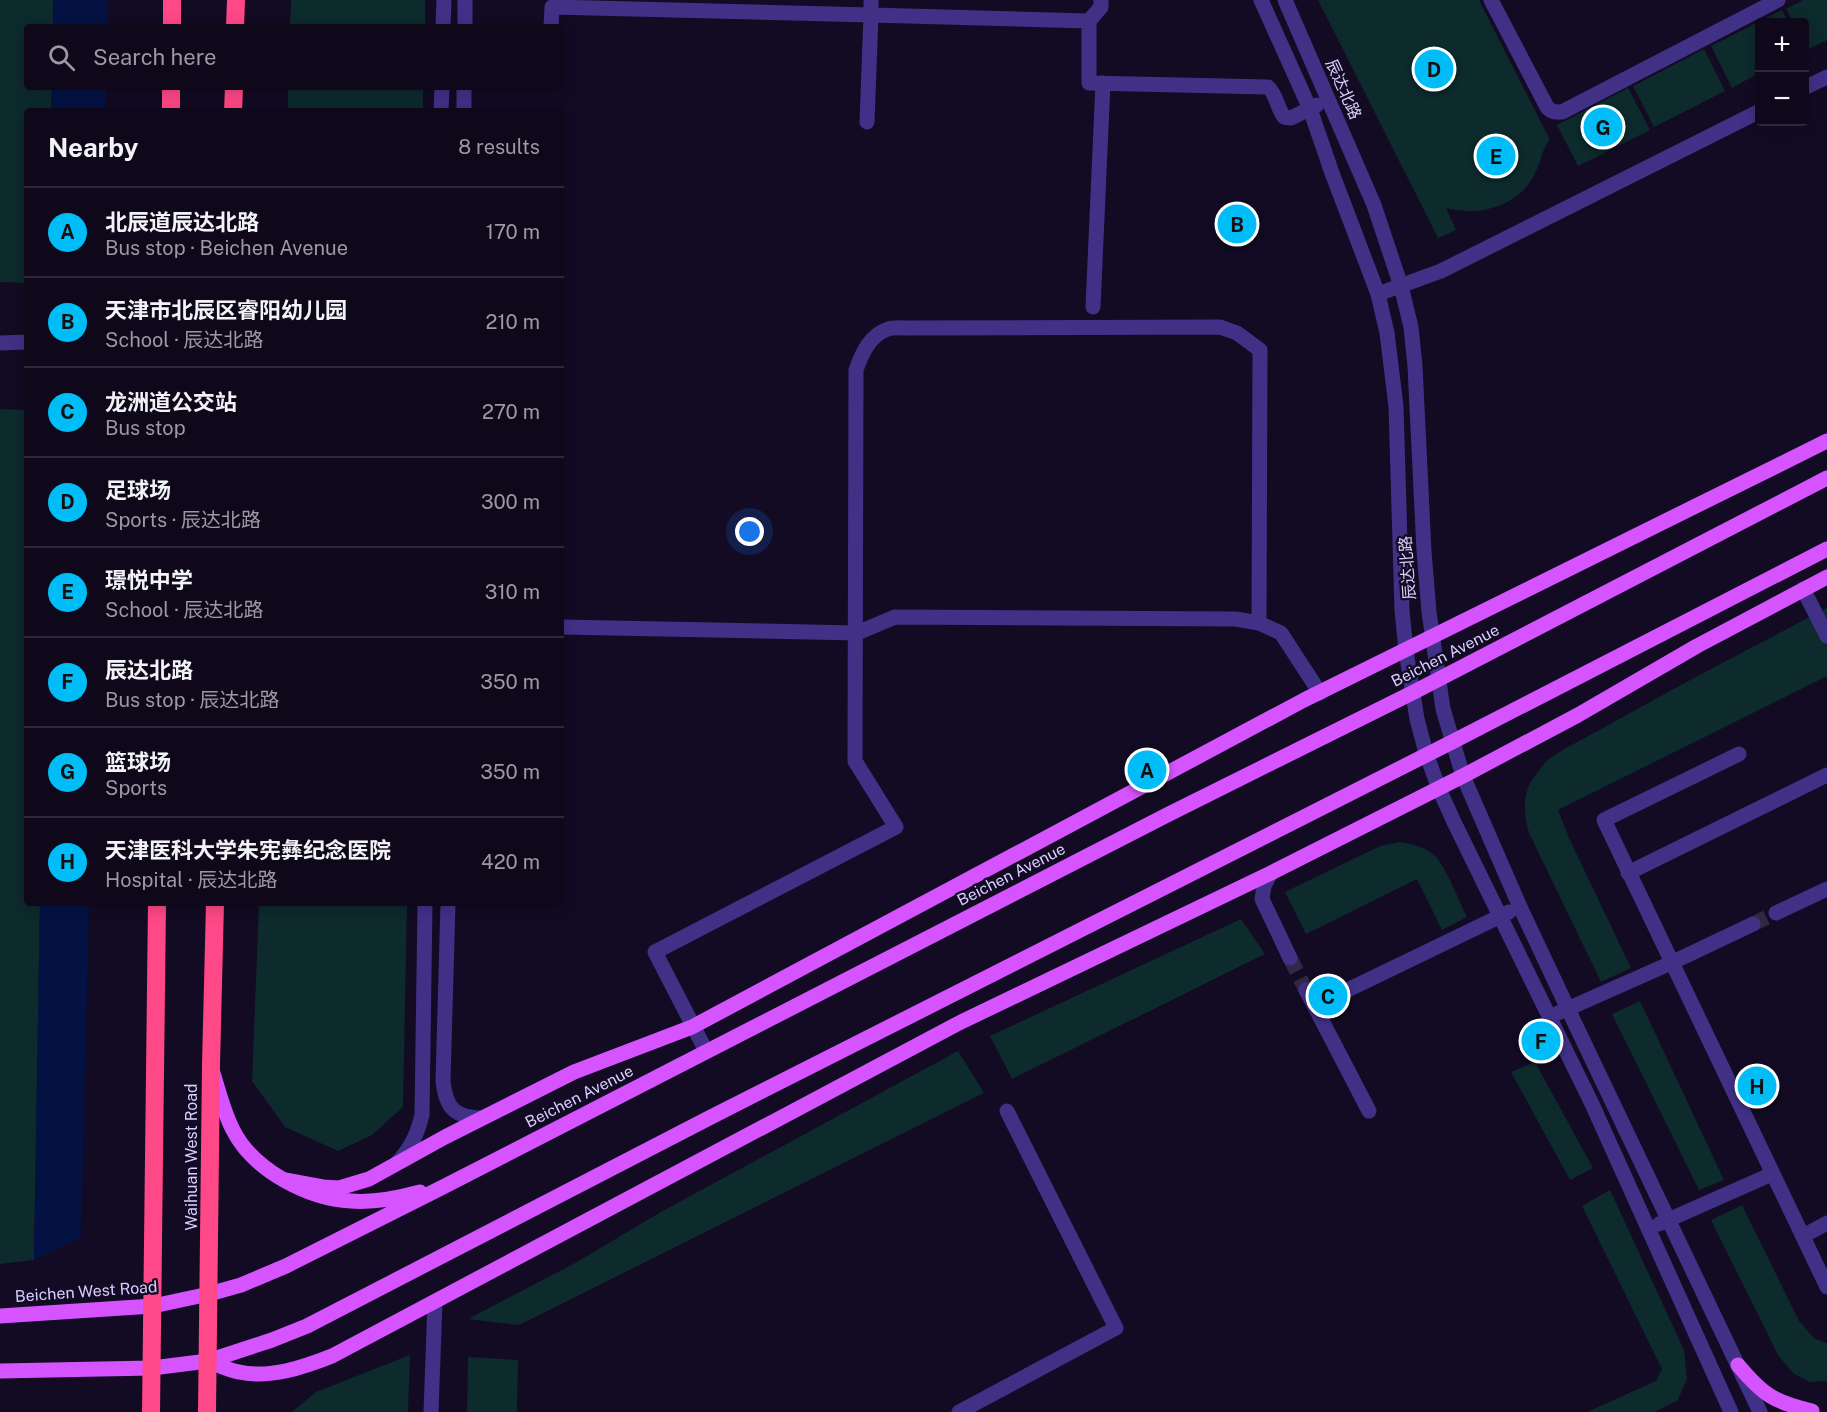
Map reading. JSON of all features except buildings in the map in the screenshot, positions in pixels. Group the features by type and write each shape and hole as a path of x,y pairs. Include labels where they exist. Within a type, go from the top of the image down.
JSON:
{"highway":[{"path":"172,0 172,24"},
{"path":"235,24 236,0"},
{"path":"171,90 171,108"},
{"path":"233,108 234,90"},
{"path":"151,1412 157,906"},
{"name":"Waihuan West Road","path":"207,1412 214,906"}],"main road":[{"path":"285,1180 339,1188 369,1179 574,1072 692,1028 1320,693 1827,441"},
{"name":"Beichen Avenue","path":"209,1294 241,1285 286,1266 443,1187 1169,814 1438,680 1827,478"},
{"path":"0,1371 152,1368 208,1361 307,1326 1827,549"},
{"path":"208,1361 241,1373 262,1374 303,1367 332,1356 961,1023 1439,789 1578,716 1697,646 1827,577"},
{"path":"211,1065 234,1132 253,1157 285,1180 320,1196 352,1202 404,1196 443,1187"},
{"name":"Beichen West Road","path":"0,1316 153,1306 209,1294"},
{"path":"1738,1365 1762,1392 1779,1401 1812,1412"},
{"path":"1791,1412 1827,1411"}],"street":[{"path":"443,24 444,0"},
{"path":"465,0 465,24"},
{"path":"1101,0 1101,7 1089,21 1089,83 1268,87 1273,91 1284,117 1291,118 1329,100"},
{"name":"辰达北路","path":"1262,0 1310,109 1378,294 1387,333 1396,406 1402,610 1412,693 1426,753 1439,789 1592,1104 1731,1412"},
{"name":"辰达北路","path":"1285,0 1374,205 1401,286 1411,327 1424,551 1432,638 1438,680 1452,742 1463,776 1520,907 1760,1412"},
{"path":"1497,2 1547,107 1551,111 1562,112 1778,0"},
{"path":"551,24 552,7 871,7 1089,21"},
{"path":"867,122 871,7"},
{"path":"1809,86 1827,77"},
{"path":"1093,307 1103,83"},
{"path":"441,108 442,90"},
{"path":"464,90 464,108"},
{"path":"1378,294 1441,272 1755,114"},
{"path":"706,1051 692,1028 655,952 896,827 855,761 856,370 863,351 874,337 889,328 1220,327 1237,333 1260,350 1259,623"},
{"path":"1803,589 1827,636"},
{"path":"564,627 856,633 896,617 1236,619 1259,623 1281,633 1320,693"},
{"path":"1739,754 1604,820 1827,1287"},
{"path":"1628,873 1827,775"},
{"path":"1271,873 1264,886 1262,899 1290,958"},
{"path":"1776,913 1827,889"},
{"path":"396,1165 408,1152 415,1139 422,1115 425,906"},
{"path":"448,906 444,1090 450,1107 455,1113 482,1118"},
{"path":"1369,1111 1306,990 1317,998 1333,997 1520,907"},
{"path":"1550,1017 1753,924"},
{"path":"959,1412 1116,1328 1007,1111"},
{"path":"1648,1229 1772,1174"},
{"path":"1803,1236 1827,1223"},
{"path":"431,1412 435,1302"}],"green space":[{"path":"0,0 53,0 53,24 24,24 24,90 52,90 51,108 24,108 24,283 0,282"},
{"path":"291,0 425,0 425,24 290,24"},
{"path":"1318,0 1479,0 1550,140 1545,146 1530,182 1521,192 1499,206 1486,209 1473,211 1446,208 1456,230 1438,238"},
{"path":"1803,0 1827,0 1827,40 1809,49 1809,18 1791,18 1786,9"},
{"path":"1782,10 1786,18 1766,18"},
{"path":"1755,24 1755,75 1732,88 1711,46"},
{"path":"1704,49 1725,91 1654,127 1633,86"},
{"path":"1628,88 1650,130 1578,166 1557,125"},
{"path":"288,90 423,90 423,108 288,108"},
{"path":"0,409 24,410 24,906 40,906 34,1260 0,1264"},
{"path":"1827,608 1827,676 1558,810 1631,968 1601,982 1529,833 1525,812 1528,787 1546,762 1565,749"},
{"path":"1399,842 1422,847 1439,860 1467,917 1442,930 1417,879 1306,934 1285,892 1380,846"},
{"path":"259,906 407,906 403,1107 372,1135 338,1151 285,1127 252,1081"},
{"path":"1241,919 1265,954 1012,1079 990,1036"},
{"path":"1640,1001 1724,1180 1699,1190 1612,1014"},
{"path":"958,1051 984,1093 519,1325 468,1319 577,1262 659,1213"},
{"path":"1535,1062 1593,1168 1570,1180 1511,1072"},
{"path":"1610,1190 1684,1350 1687,1379 1678,1400 1655,1412 1587,1412 1656,1381 1662,1369 1582,1206"},
{"path":"1742,1205 1799,1321 1815,1339 1827,1343 1827,1381 1810,1382 1794,1374 1778,1355 1711,1220"},
{"path":"410,1355 408,1412 292,1412 316,1392"},
{"path":"468,1357 518,1360 517,1412 467,1412"}],"shaded area":[{"path":"53,0 108,0 108,24 53,24"},
{"path":"52,90 106,90 106,108 51,108"},
{"path":"40,906 89,906 81,1237 34,1260"}],"tunnel":[{"path":"1753,924 1776,913"},
{"path":"1290,958 1306,990"}],"place":[{"name":"足球场","path":"1434,69"},
{"name":"篮球场","path":"1603,127"},
{"name":"璟悦中学","path":"1496,156"},
{"name":"天津市北辰区睿阳幼儿园","path":"1237,224"},
{"name":"北辰道辰达北路","path":"1147,770"},
{"name":"龙洲道公交站","path":"1328,996"},
{"name":"辰达北路","path":"1541,1041"},
{"name":"天津医科大学朱宪彝纪念医院","path":"1757,1086"}]}
